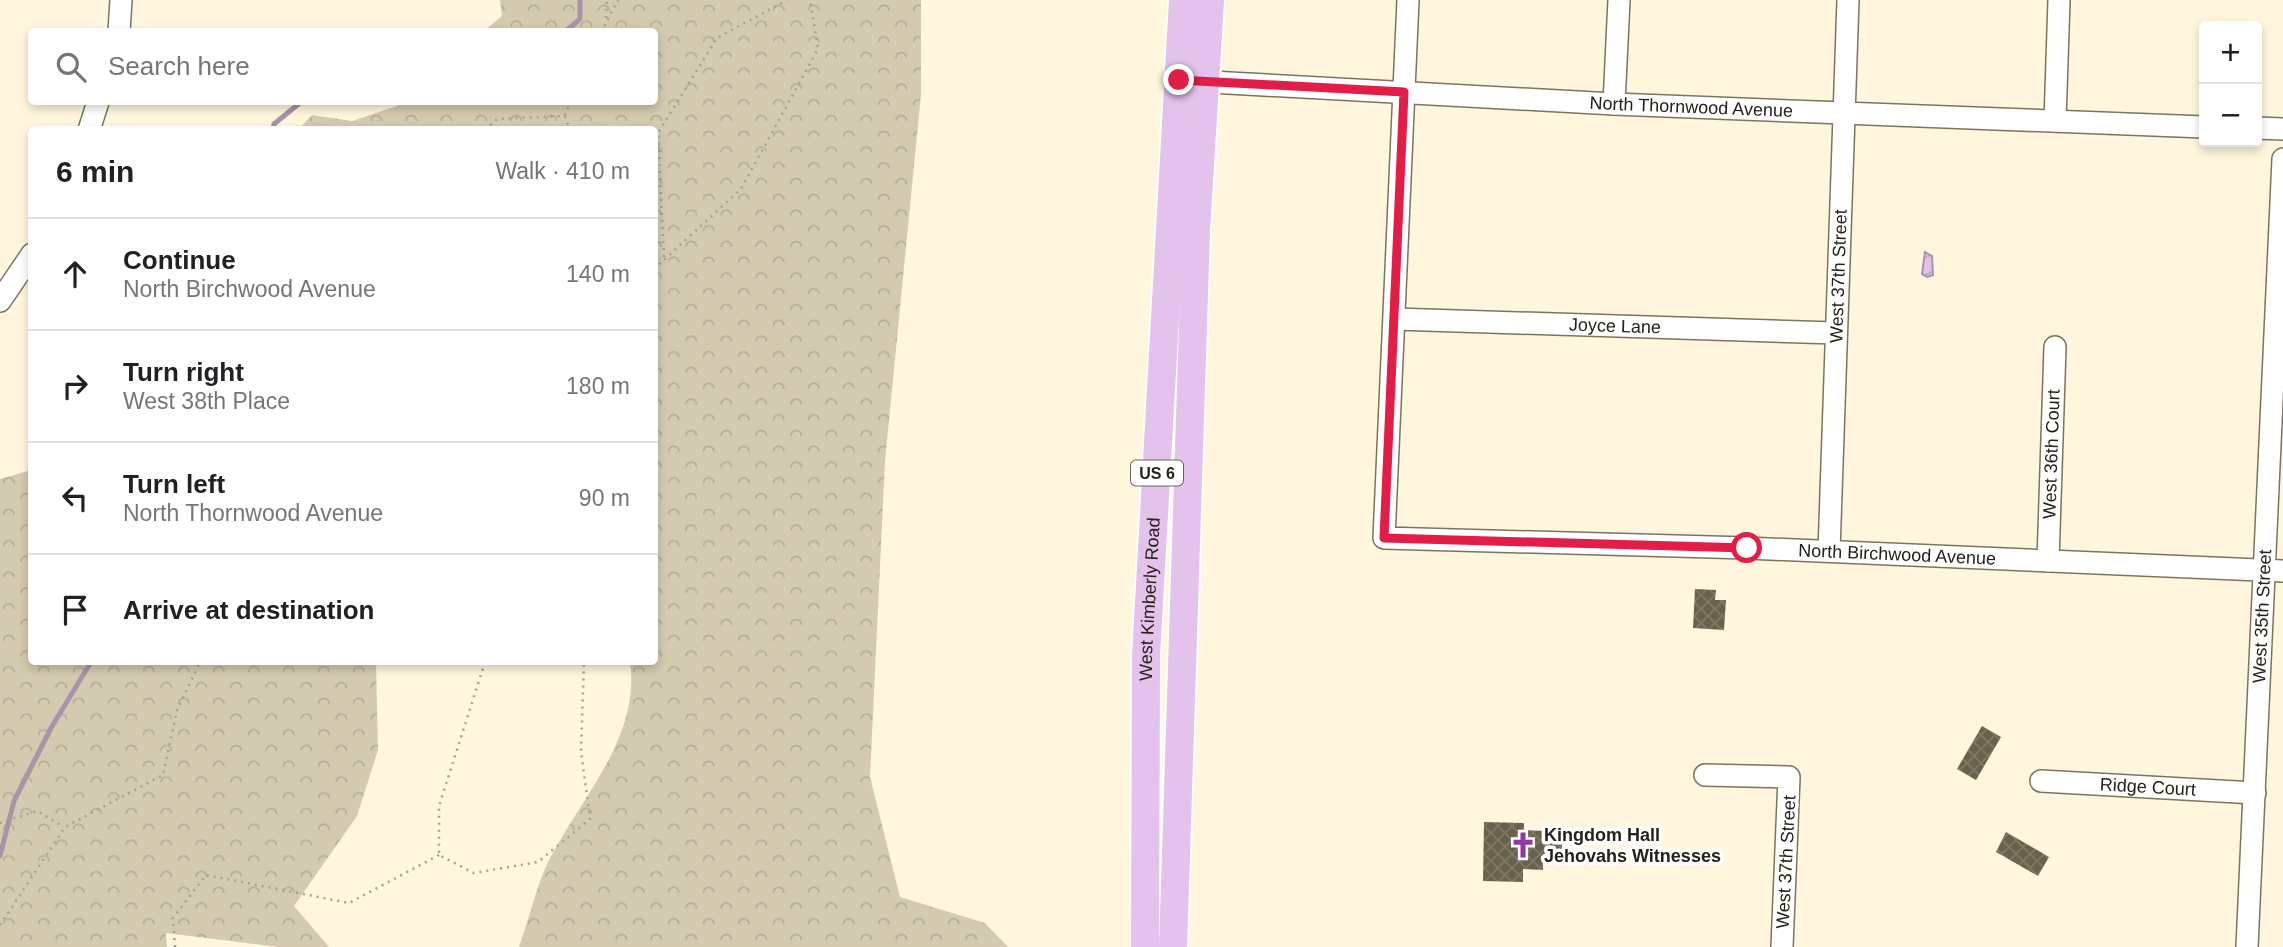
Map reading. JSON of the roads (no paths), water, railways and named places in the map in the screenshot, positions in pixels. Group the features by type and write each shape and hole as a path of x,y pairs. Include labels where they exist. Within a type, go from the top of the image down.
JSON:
{"main road":[{"name":"West Kimberly Road","path":"1173,947 1196,231 1192,81 1183,0"},
{"name":"West Kimberly Road","path":"1145,947 1146,656 1192,81 1210,0"}],"street":[{"path":"119,28 121,0"},
{"path":"1395,319 1408,0"},
{"path":"1614,104 1619,0"},
{"name":"West 37th Street","path":"1829,551 1848,0"},
{"path":"2055,121 2059,0"},
{"name":"North Thornwood Avenue","path":"1192,81 1614,104 2199,127"},
{"path":"90,126 97,105"},
{"path":"2262,128 2283,129"},
{"name":"West 35th Street","path":"2247,947 2255,793 2274,570 2283,159"},
{"path":"0,301 28,260"},
{"name":"Joyce Lane","path":"1395,319 1836,333"},
{"name":"North Birchwood Avenue","path":"1395,319 1384,538 1829,551 2274,570"},
{"name":"West 36th Court","path":"2048,561 2055,347"},
{"name":"West 37th Street","path":"1705,775 1789,777 1782,947"},
{"name":"Ridge Court","path":"2041,781 2255,793"}],"water":[{"path":"1925,252 1932,256 1933,275 1927,277 1922,274"}],"waterway":[{"path":"570,28 580,19 580,0"},
{"path":"274,126 297,105"},
{"path":"0,856 14,801 51,728 89,665"}],"place":[{"name":"Kingdom Hall Jehovahs Witnesses","path":"1523,845"}]}
